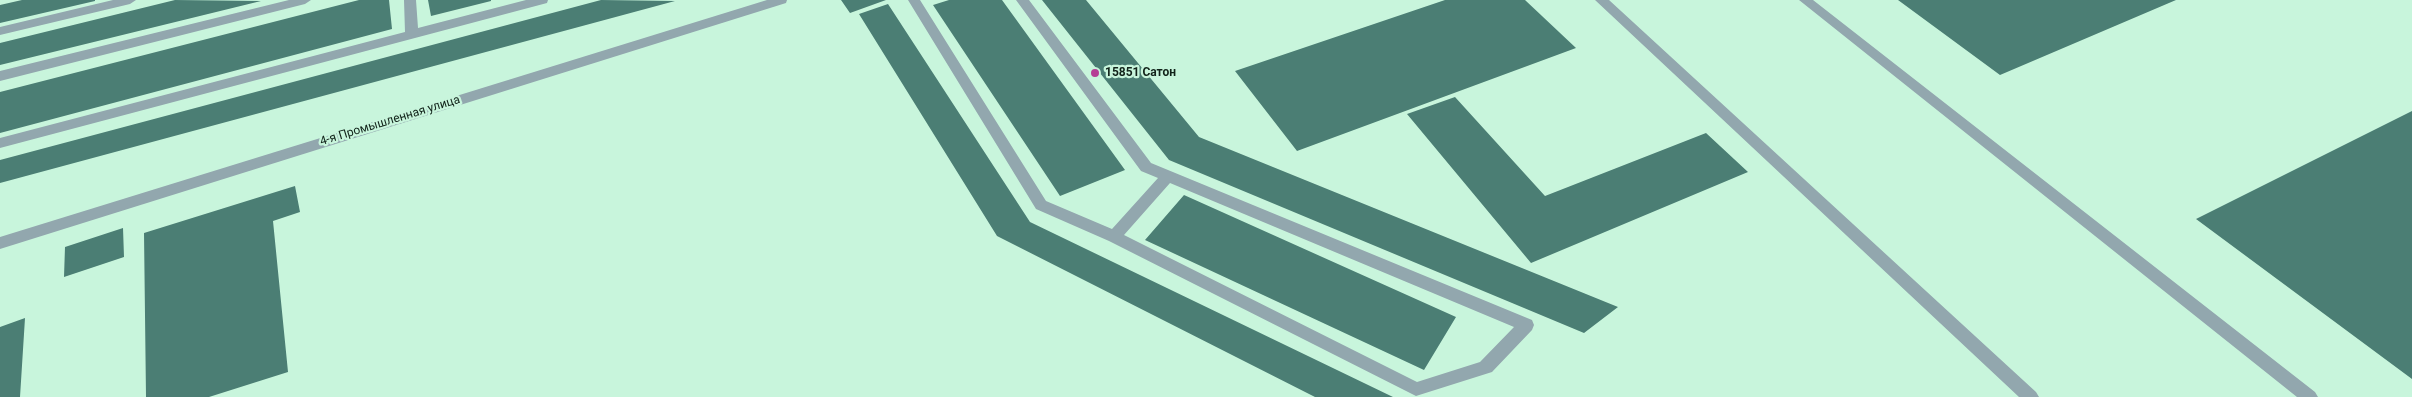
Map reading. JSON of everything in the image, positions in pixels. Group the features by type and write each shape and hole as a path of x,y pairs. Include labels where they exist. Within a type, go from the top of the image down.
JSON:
{"street":[{"path":"0,31 130,0"},
{"path":"0,76 305,0"},
{"path":"410,0 412,34"},
{"path":"0,144 542,0"},
{"name":"4-я Промышленная улица","path":"0,243 781,0"},
{"path":"914,0 1041,205 1114,238 1416,389 1486,367 1526,325 1146,167 1022,0"},
{"path":"1601,0 2030,397"},
{"path":"1805,0 2309,397"},
{"path":"1114,238 1168,176"}],"building":[{"path":"22,0 95,1 0,23 0,5"},
{"path":"175,0 261,1 0,65 0,43"},
{"path":"359,0 389,0 392,29 0,133 0,92"},
{"path":"428,0 491,0 491,1 431,16"},
{"path":"601,0 675,1 0,183 0,160"},
{"path":"841,0 886,0 850,13"},
{"path":"949,0 1002,0 1125,170 1060,196 933,5"},
{"path":"1042,0 1086,0 1199,137 1618,307 1584,333 1169,160"},
{"path":"1445,0 1525,0 1576,48 1297,151 1235,71"},
{"path":"1898,0 2176,0 2000,75"},
{"path":"888,4 1030,222 1393,397 1315,397 997,236 859,14"},
{"path":"1455,97 1545,196 1706,133 1748,172 1531,263 1407,114"},
{"path":"2412,111 2412,379 2196,219"},
{"path":"295,186 300,212 273,221 288,372 209,397 146,397 144,233"},
{"path":"1184,195 1456,317 1424,370 1145,240"},
{"path":"123,228 124,257 64,277 65,247"},
{"path":"25,318 20,397 0,397 0,327"}],"place":[{"name":"15851 Сатон","path":"1095,73"}]}
